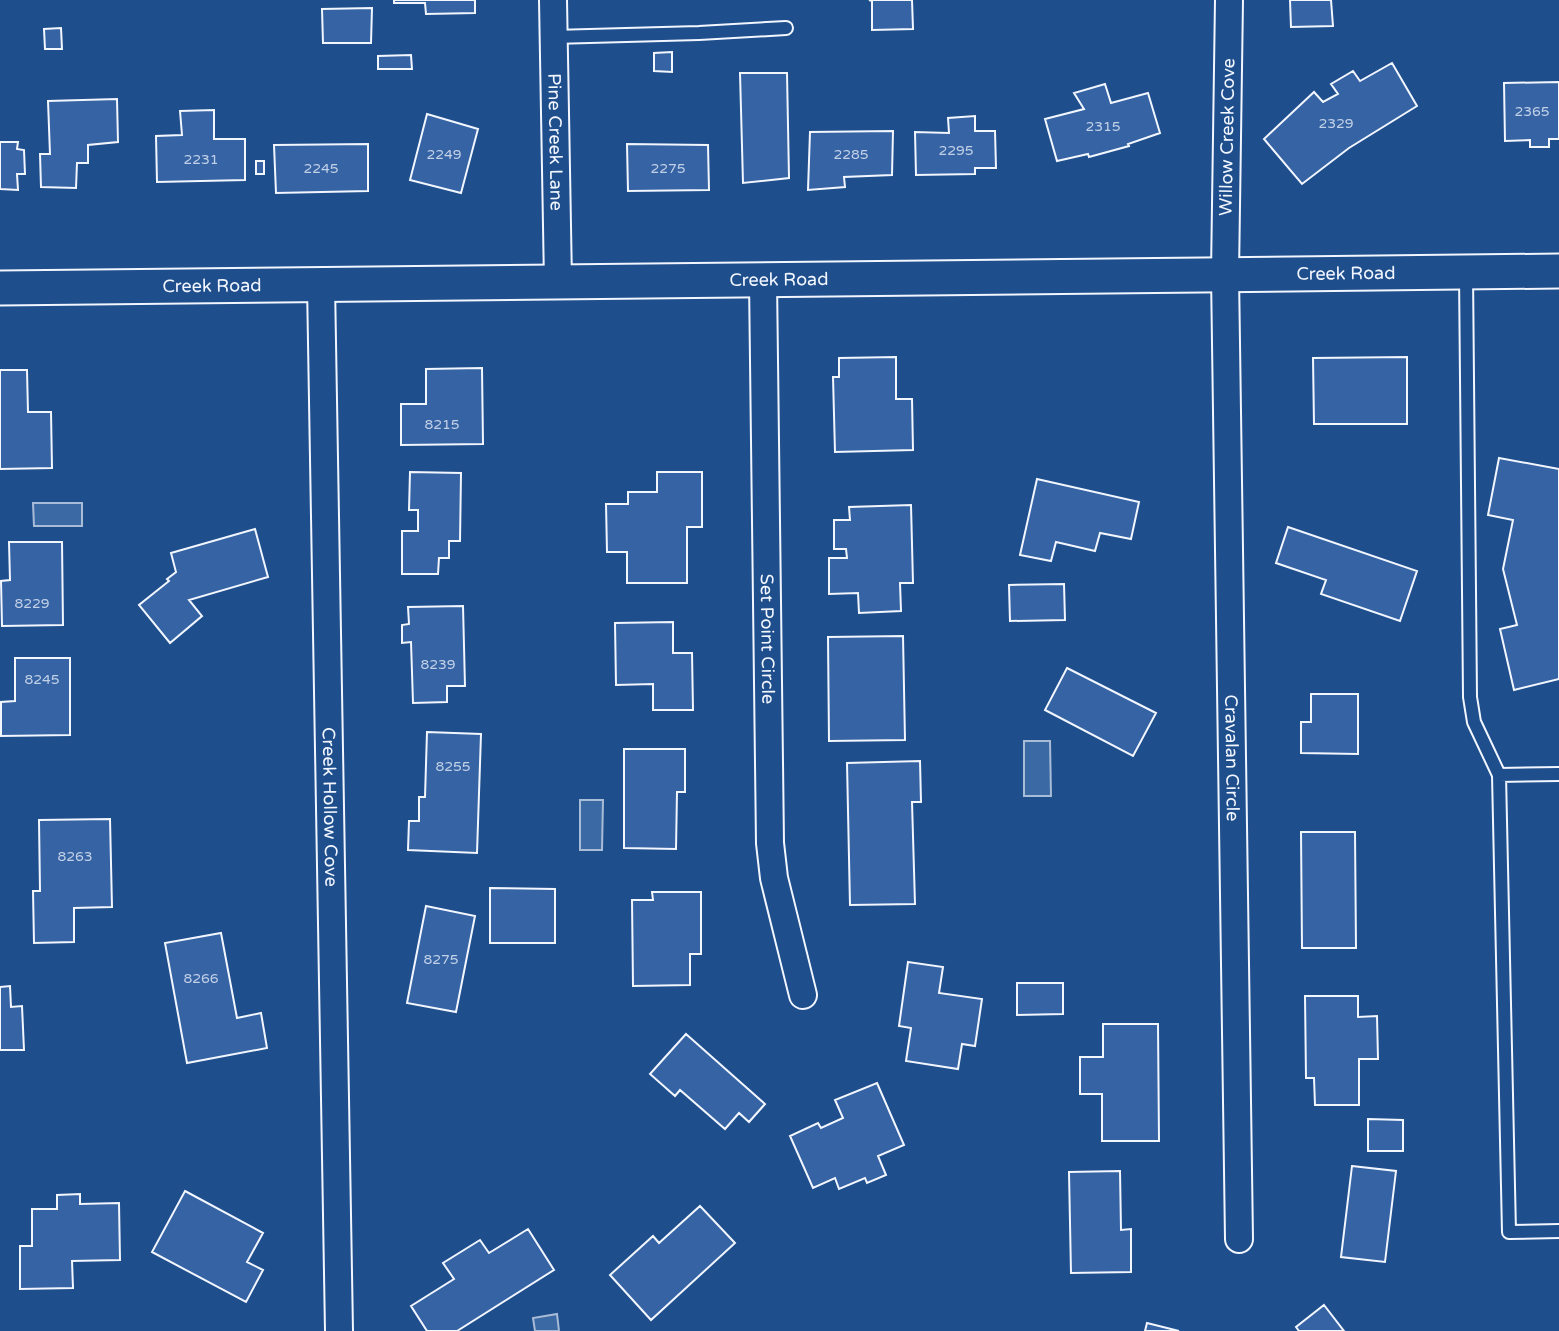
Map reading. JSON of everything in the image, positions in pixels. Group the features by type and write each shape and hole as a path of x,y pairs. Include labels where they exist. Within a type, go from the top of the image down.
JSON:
{"street":[{"name":"Pine Creek Lane","path":"553,0 558,282"},
{"name":"Willow Creek Cove","path":"1225,274 1229,0"},
{"name":"Creek Road","path":"0,288 1559,271"},
{"name":"Cravalan Circle","path":"1225,274 1239,1239"},
{"name":"Set Point Circle","path":"763,280 770,843 774,878 803,995"},
{"name":"Creek Hollow Cove","path":"321,284 339,1331"}],"lane":[{"path":"554,37 699,33 786,27"},
{"path":"1466,272 1470,697 1474,722 1499,775 1509,1232 1559,1231"},
{"path":"1499,775 1559,774"}],"water":[{"path":"33,503 82,503 82,526 34,526"},
{"path":"1024,741 1050,741 1051,796 1024,796"},
{"path":"580,800 603,800 602,850 580,850"},
{"path":"557,1314 559,1331 535,1331 533,1318"}],"building":[{"path":"394,0 475,0 475,13 426,14 425,3 394,3"},
{"path":"869,0 912,0 913,29 872,30 872,1"},
{"path":"1290,0 1331,0 1333,26 1291,27"},
{"path":"372,8 371,43 323,43 322,9"},
{"path":"61,28 62,49 45,49 44,29"},
{"path":"672,52 672,72 654,71 654,53"},
{"path":"411,55 412,69 378,69 378,56"},
{"path":"1392,63 1417,106 1349,148 1302,184 1264,139 1314,92 1323,102 1338,94 1331,84 1353,71 1360,81"},
{"path":"740,73 787,73 789,178 743,183"},
{"path":"1559,82 1559,139 1549,139 1549,147 1530,147 1530,140 1505,141 1504,83"},
{"path":"1105,84 1111,103 1148,93 1160,133 1128,144 1129,146 1089,157 1088,154 1057,161 1045,119 1084,109 1074,93"},
{"path":"117,99 118,142 88,145 88,163 77,163 76,188 41,187 40,154 50,154 48,101"},
{"path":"214,110 214,139 245,139 245,180 157,182 156,136 182,135 180,111"},
{"path":"427,114 478,129 461,193 410,180"},
{"path":"975,116 975,131 995,131 996,168 975,168 975,174 916,175 915,132 949,133 948,118"},
{"path":"893,131 892,175 844,177 845,187 808,190 810,132"},
{"path":"0,142 18,142 17,149 24,150 25,174 17,174 18,190 0,189"},
{"path":"368,144 368,191 276,193 274,145"},
{"path":"627,144 708,145 709,190 628,191"},
{"path":"256,161 264,161 264,174 256,174"},
{"path":"896,357 896,399 912,399 913,450 835,452 833,377 839,377 839,358"},
{"path":"1407,357 1407,424 1314,424 1313,358"},
{"path":"482,368 483,444 401,445 401,404 426,404 426,369"},
{"path":"0,370 27,370 28,412 51,412 52,468 0,469"},
{"path":"1499,458 1559,469 1559,679 1514,690 1500,629 1517,625 1503,569 1513,520 1488,515"},
{"path":"410,472 461,473 460,541 449,541 449,558 439,558 438,574 402,574 402,531 418,531 418,510 409,510"},
{"path":"657,472 702,472 702,527 687,527 687,583 627,583 627,552 607,552 606,504 628,504 628,492 657,492"},
{"path":"1037,479 1139,502 1131,539 1100,533 1095,551 1056,542 1051,561 1020,555"},
{"path":"911,505 913,583 900,583 901,611 859,613 858,593 829,594 829,558 847,558 846,549 834,549 834,520 850,520 849,507"},
{"path":"1288,527 1417,571 1400,621 1321,594 1326,580 1276,563"},
{"path":"255,529 268,577 189,600 202,616 170,643 139,605 176,572 171,553"},
{"path":"9,542 62,542 63,625 2,626 1,581 10,580"},
{"path":"1064,584 1065,620 1010,621 1009,585"},
{"path":"463,606 465,686 447,686 447,702 413,703 411,642 402,643 402,625 409,624 408,607"},
{"path":"673,622 673,653 692,653 693,710 653,710 653,684 616,685 615,623"},
{"path":"903,636 905,740 829,741 828,637"},
{"path":"15,658 70,658 70,735 1,736 1,702 15,701"},
{"path":"1067,668 1156,713 1133,756 1045,710"},
{"path":"1311,694 1358,694 1358,754 1301,753 1301,722 1311,722"},
{"path":"427,732 481,734 477,853 408,850 409,821 419,821 419,797 425,797"},
{"path":"624,749 685,749 685,792 677,792 676,849 624,848"},
{"path":"920,761 921,802 912,802 915,904 850,905 847,763"},
{"path":"110,819 112,907 74,908 74,942 34,943 33,891 40,891 39,820"},
{"path":"1301,832 1355,832 1356,948 1302,948"},
{"path":"490,888 555,889 555,943 490,943"},
{"path":"652,892 701,892 701,954 690,954 690,985 633,986 632,900 653,900"},
{"path":"426,906 475,916 456,1012 407,1003"},
{"path":"221,933 237,1018 261,1013 267,1048 187,1063 165,943"},
{"path":"908,962 943,967 939,993 982,999 975,1046 962,1044 958,1069 906,1061 911,1028 899,1026"},
{"path":"1017,983 1063,983 1063,1014 1017,1015"},
{"path":"10,986 11,1007 22,1006 24,1050 0,1050 0,987"},
{"path":"1305,996 1358,996 1358,1017 1377,1016 1378,1059 1359,1059 1359,1105 1315,1105 1314,1078 1306,1078"},
{"path":"1103,1024 1158,1024 1159,1141 1102,1141 1102,1094 1080,1094 1080,1057 1103,1057"},
{"path":"686,1034 765,1104 749,1122 739,1113 725,1129 680,1090 675,1096 650,1074"},
{"path":"877,1083 904,1145 878,1156 886,1175 867,1183 865,1178 839,1189 835,1178 813,1188 790,1136 818,1123 821,1128 843,1118 835,1100"},
{"path":"1368,1119 1403,1120 1403,1151 1368,1151"},
{"path":"1352,1166 1396,1171 1385,1262 1341,1257"},
{"path":"1120,1171 1121,1230 1131,1229 1131,1272 1071,1273 1069,1172"},
{"path":"185,1191 263,1233 247,1262 263,1270 246,1302 152,1252"},
{"path":"80,1194 80,1204 119,1203 120,1260 72,1261 73,1288 20,1289 20,1246 32,1246 32,1209 57,1209 57,1195"},
{"path":"700,1206 735,1243 651,1320 610,1275 653,1236 659,1243"},
{"path":"528,1229 554,1270 457,1331 427,1331 411,1306 454,1279 443,1263 480,1240 489,1253"},
{"path":"1324,1305 1344,1331 1299,1331 1296,1327"},
{"path":"1147,1323 1179,1331 1145,1331"}]}
